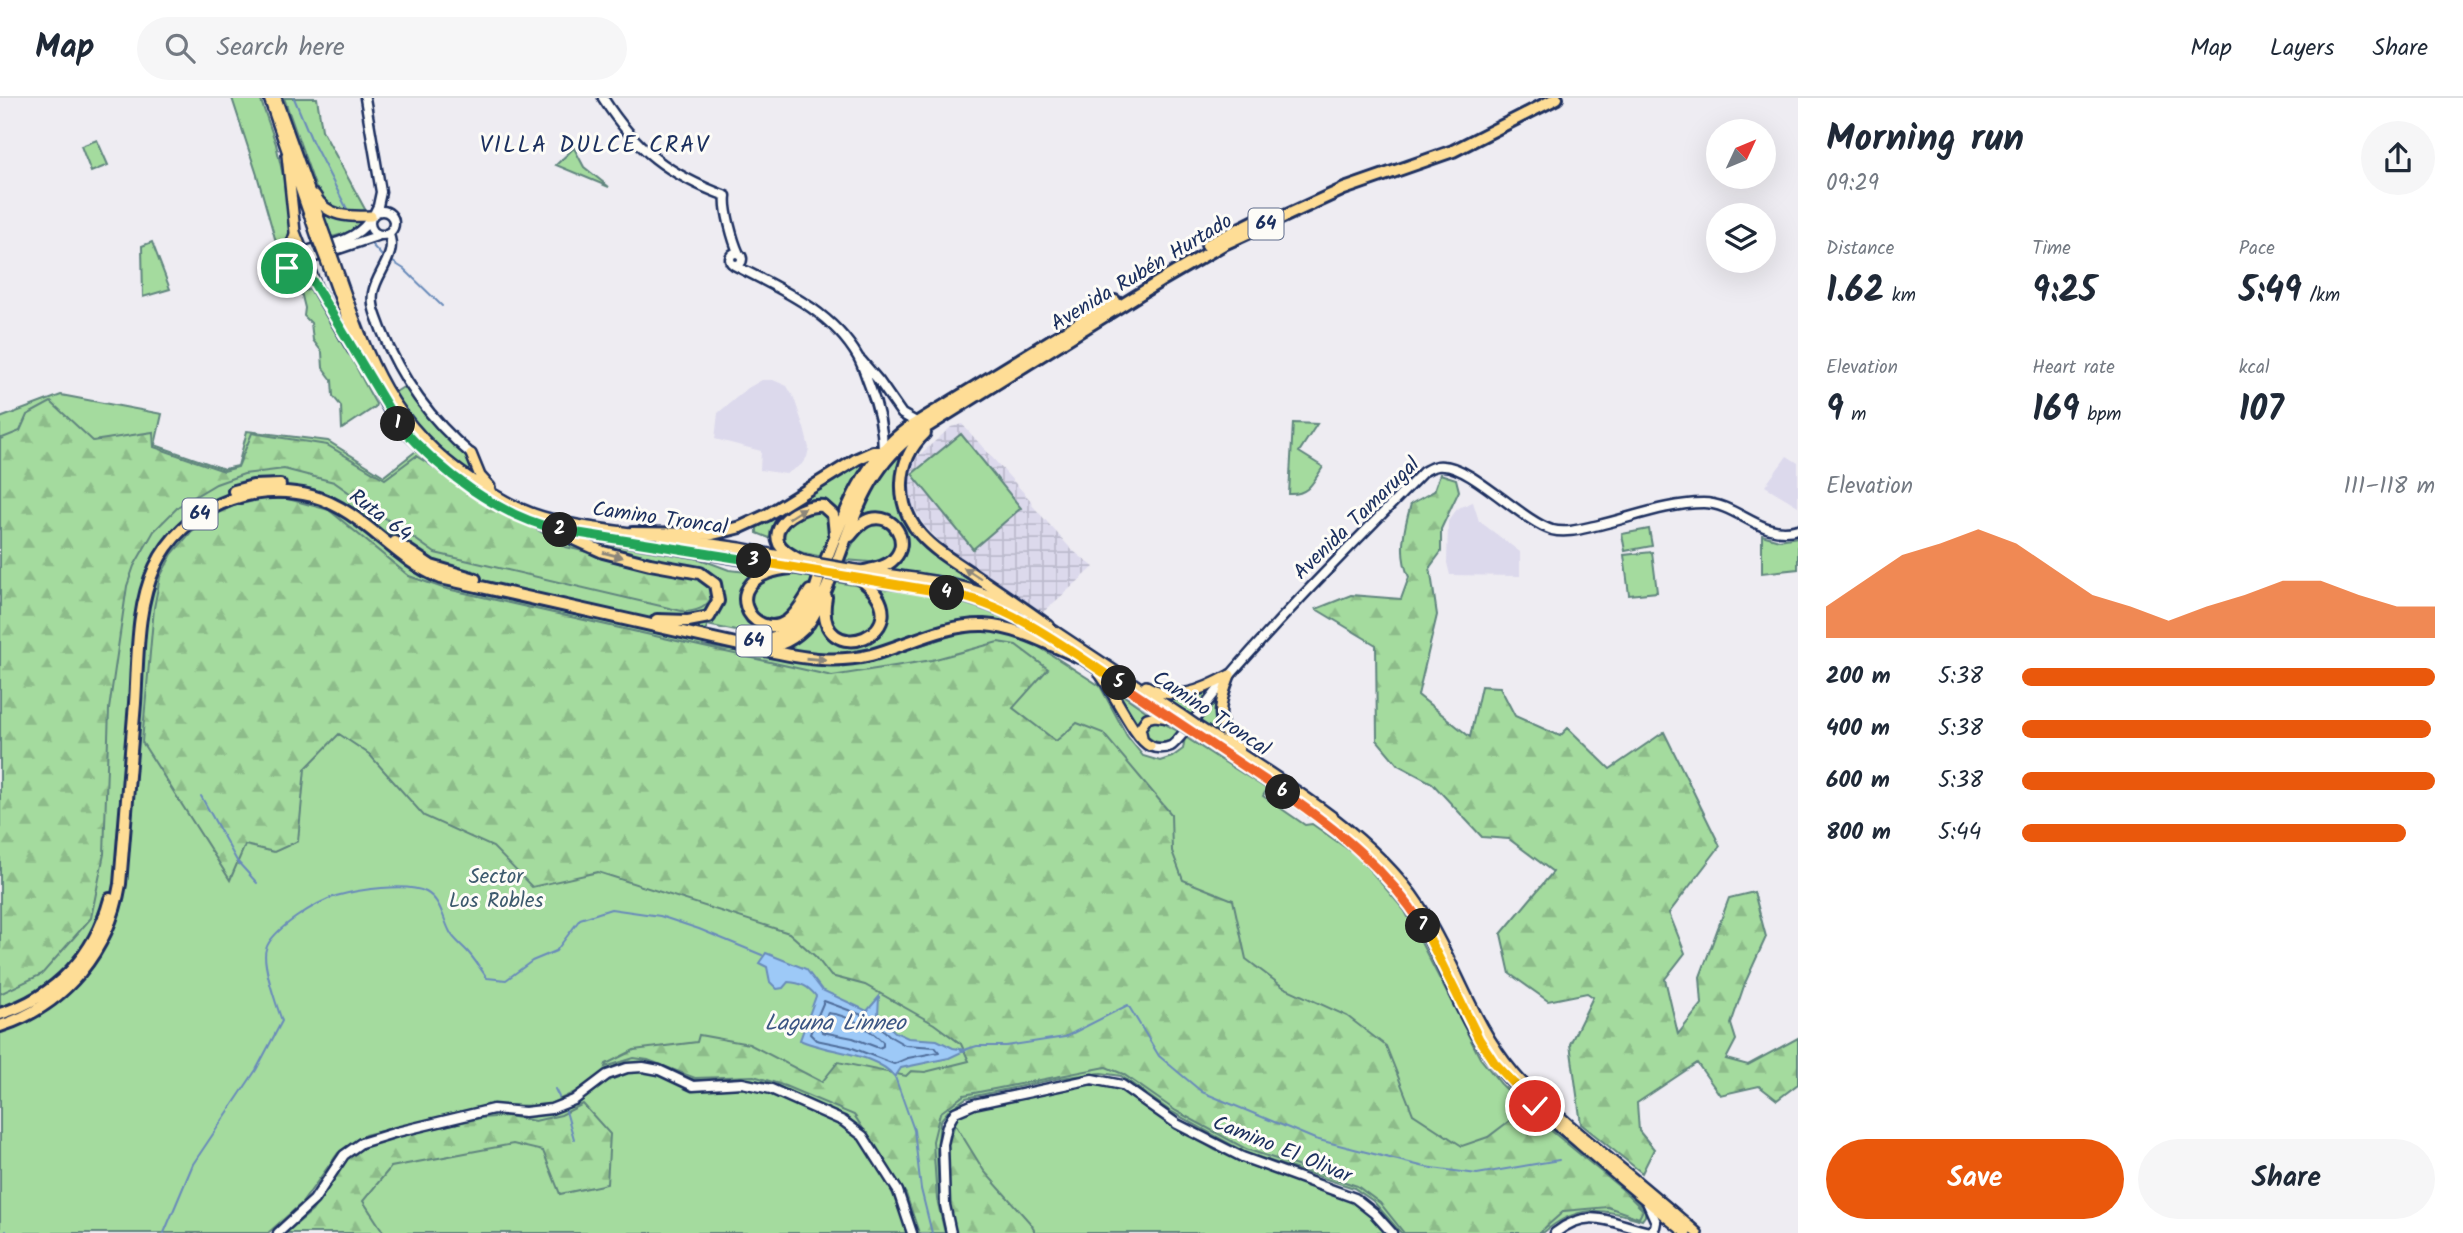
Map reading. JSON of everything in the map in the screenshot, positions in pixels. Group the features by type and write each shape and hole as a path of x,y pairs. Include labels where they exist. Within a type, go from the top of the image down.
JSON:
{"highway":[{"name":"Avenida Rubén Hurtado","path":"840,541 861,481 882,451 900,434 1166,269 1221,238 1340,183 1459,141 1543,98"},
{"name":"Avenida Rubén Hurtado","path":"840,541 878,470 900,446 1162,280 1234,239 1344,189 1453,151 1558,98"},
{"path":"940,419 916,441 905,464 902,489 910,520 930,544 1048,626"},
{"path":"632,533 713,534 741,527 767,515 857,459 882,451"},
{"name":"Ruta 64","path":"0,1014 34,1000 64,978 88,949 104,918 113,886 133,640 141,589 148,568 164,539 187,516 204,504 223,494 253,486 276,484 309,488 349,506 415,556 445,571 746,640 769,639 789,631 800,621 811,603 821,573 840,541"},
{"name":"Ruta 64","path":"0,1026 29,1015 57,996 88,962 106,933 120,884 139,642 148,587 156,566 174,537 199,515 240,497 270,492 309,495 346,511 410,563 441,578 749,647 771,647 798,634 813,617 821,573"},
{"path":"802,561 785,551 778,539 780,527 795,513 811,505 827,508 834,519 840,541 871,519 885,519 896,528 901,541 897,555 886,564 855,574 878,596 882,605 883,616 873,634 853,641 834,634 825,621 821,573"},
{"path":"550,528 592,548 650,564 700,573 715,584 718,601 712,614 705,619 657,620"},
{"path":"791,568 775,569 762,574 748,587 745,600 747,610 761,624 771,626 785,622 798,610 821,573"},
{"path":"749,647 813,659 849,659 950,629 981,625 1018,631 1079,657"}],"main road":[{"name":"Camino Troncal","path":"269,98 288,155 373,367 402,416 418,435 460,472 487,491 541,517 740,548 802,561 821,573"},
{"name":"Camino Troncal","path":"276,98 322,239"},
{"path":"288,131 320,204 336,214 372,216"},
{"path":"288,155 295,232 317,289"},
{"path":"295,232 283,264 308,276 378,390"},
{"name":"Camino Troncal","path":"332,266 359,351 397,423 442,466 484,496 550,528 821,573 855,574 974,591 1011,605 1048,626 1178,719 1273,776 1353,835 1383,862 1405,887 1437,935 1487,1038 1516,1075 1697,1233"},
{"path":"471,454 480,476 488,485 561,522"},
{"name":"Camino Troncal","path":"855,574 978,601 1029,624 1079,657 1098,664"},
{"path":"1098,664 1153,690 1171,694 1195,692 1230,675"},
{"path":"1098,664 1140,739 1150,746"},
{"path":"1230,675 1220,712 1224,732 1273,776"},
{"path":"1150,746 1140,732 1143,721 1151,716 1178,719"},
{"name":"Camino Troncal","path":"1195,729 1329,826 1376,866 1398,889 1426,932 1467,1017 1494,1062 1535,1106 1685,1233"}],"street":[{"path":"304,256 384,234 394,223 381,191 365,98"},
{"path":"603,98 641,148 657,162 691,183 726,196 725,204 735,251 742,257 740,267 809,306 840,333 902,414 918,423"},
{"path":"304,256 352,237 362,230 380,202 381,191"},
{"path":"372,216 385,211 390,213"},
{"path":"372,216 372,230 384,234 391,244 374,289 373,310 395,362 409,385 429,414 471,454"},
{"path":"859,359 880,416 882,451"},
{"path":"869,386 879,381"},
{"name":"Avenida Tamarugal","path":"1150,746 1163,748 1175,744 1230,675 1414,482 1433,467 1455,468 1539,523 1559,531 1577,530 1677,506 1706,503 1723,507 1777,532 1798,528"},
{"path":"278,1233 314,1200 338,1161 356,1145 397,1132 493,1109 525,1112 551,1110 574,1100 607,1075 635,1067 659,1070 693,1086 757,1085 854,1128 872,1147 898,1191 912,1233"},
{"name":"Camino El Olivar","path":"951,1233 943,1188 943,1144 947,1126 955,1112 990,1100 1092,1079 1122,1085 1177,1124 1242,1157 1343,1192 1365,1205 1392,1233"},
{"path":"1555,1233 1572,1222 1593,1218 1617,1221 1652,1233 1656,1222 1647,1201"}],"shaded area":[{"path":"762,380 773,380 787,386 804,428 809,448 807,457 801,465 786,474 760,470 761,451 715,439 718,413"},
{"path":"962,424 1072,550 1094,567 1041,614 946,548 924,525 910,500 907,476 915,459 951,427"},
{"path":"1787,456 1798,463 1798,506 1765,486"},
{"path":"1473,502 1479,521 1520,552 1520,576 1450,575 1447,563 1448,521 1458,508"}],"green space":[{"path":"232,98 260,98 276,144 286,189 291,239 280,256 257,175"},
{"path":"284,98 317,98 322,130 366,211 335,208 319,197"},
{"path":"97,140 108,165 91,172 81,146"},
{"path":"574,148 584,167 609,187 556,165"},
{"path":"320,208 362,219 354,229 332,237"},
{"path":"152,242 170,289 143,297 142,246"},
{"path":"311,289 376,404 342,429 341,406 333,396 332,380 323,368 322,352 313,340 311,323 304,316 301,292"},
{"path":"405,386 426,416 468,456 476,476 441,449 411,418 394,393"},
{"name":"Sector Los Robles","path":"61,395 162,414 155,445 224,469 238,466 247,431 328,441 384,476 416,451 447,476 507,515 594,553 713,595 708,621 719,610 723,596 722,588 713,574 690,565 590,542 692,556 729,570 747,572 751,568 763,568 751,575 743,585 741,608 754,626 766,630 780,629 779,631 755,635 707,625 703,646 817,664 864,662 971,630 1005,632 1025,638 1100,686 1127,736 1143,756 1160,761 1172,757 1183,749 1185,737 1267,789 1263,796 1305,825 1312,824 1359,857 1405,911 1480,1058 1523,1105 1623,1187 1645,1210 1645,1216 1642,1220 1602,1211 1578,1213 1543,1233 1401,1233 1373,1201 1354,1188 1246,1153 1170,1111 1121,1076 1101,1073 1060,1078 966,1098 949,1110 940,1121 937,1153 939,1197 947,1233 915,1233 905,1200 885,1158 865,1131 848,1118 771,1083 748,1079 695,1080 644,1063 619,1064 573,1093 546,1106 489,1105 365,1135 338,1153 302,1203 268,1233 0,1233 0,418"},
{"path":"51,402 93,441 153,432 154,447 224,471 238,467 252,433 327,445 385,479 416,456 566,547 708,580 713,595 702,608 686,612 435,553 334,482 284,469 244,474 216,484 179,506 154,531 134,566 127,586 109,709 104,854 91,918 42,974 0,994 0,439 20,431 27,415"},
{"path":"1293,423 1317,424 1299,452 1323,467 1306,490 1289,494"},
{"path":"961,434 1021,508 973,549 912,474"},
{"path":"915,439 897,485 898,503 904,520 926,547 985,587 888,570 899,559 904,548 902,527 895,519 885,514 873,514 859,519 889,463"},
{"path":"866,461 839,519 822,502 806,501 784,516 772,539 757,533 757,528 847,470"},
{"path":"1440,474 1456,479 1459,491 1441,529 1441,552 1430,567 1437,615 1418,695 1470,737 1481,686 1500,687 1515,716 1560,736 1568,728 1610,769 1664,732 1720,846 1669,913 1685,953 1665,979 1678,1034 1702,1004 1700,977 1729,898 1754,892 1766,937 1745,983 1731,1024 1736,1040 1726,1059 1748,1065 1798,1038 1798,1084 1777,1100 1759,1086 1720,1095 1697,1063 1637,1103 1639,1131 1654,1149 1642,1173 1581,1124 1570,1044 1593,997 1587,993 1548,1001 1510,974 1501,934 1553,872 1509,839 1482,837 1432,783 1398,765 1377,740 1376,645 1316,609 1351,595 1401,599 1409,577 1403,550 1411,504 1434,491"},
{"path":"262,499 288,499 329,510 409,576 443,588 832,676 932,660 998,642 1016,645 1048,669 1013,708 1056,741 1077,723 1103,733 1171,814 1172,851 1183,880 1233,900 1246,959 1283,987 1347,1016 1386,1046 1413,1114 1462,1146 1488,1137 1525,1109 1622,1189 1643,1210 1639,1218 1608,1207 1564,1211 1539,1233 1404,1233 1380,1203 1357,1186 1246,1149 1176,1111 1123,1074 1106,1067 964,1095 940,1113 933,1141 937,1199 945,1233 919,1233 906,1194 854,1115 754,1076 695,1078 648,1060 634,1058 605,1067 634,1050 697,1042 699,1035 749,1044 822,1082 838,1062 906,1076 911,1071 925,1072 969,1061 961,1044 934,1024 865,985 831,976 816,957 789,933 598,872 532,887 493,847 424,816 369,754 339,734 305,769 298,841 274,852 245,845 230,880 142,742 154,608 160,577 172,554 191,532 209,517 233,506"},
{"path":"816,508 831,518 831,529 823,557 790,550 781,537 795,518"},
{"path":"870,523 886,524 898,539 895,552 882,563 845,560 857,535"},
{"path":"1649,529 1652,546 1625,551 1622,534"},
{"path":"1762,535 1779,540 1798,537 1798,569 1762,573"},
{"path":"1652,552 1657,592 1629,595 1624,555"},
{"path":"783,571 816,578 806,595 784,621 766,622 751,607 753,586"},
{"path":"835,582 860,586 878,603 879,624 860,638 840,631 831,619 830,602"},
{"path":"875,588 928,594 970,603 1038,634 988,621 869,651 833,657 777,650 820,611 822,621 847,644 870,641 884,628 886,619 882,598"},
{"path":"1214,688 1191,716 1155,692"},
{"path":"1117,691 1150,714 1137,728"},
{"path":"1221,692 1224,737 1197,719"},
{"path":"1156,719 1178,731 1172,740 1156,742 1143,731 1149,722"},
{"path":"637,1070 662,1074 693,1090 738,1086 768,1091 843,1125 857,1134 887,1179 908,1233 280,1233 316,1201 341,1160 361,1145 494,1111 548,1112 611,1076"},
{"path":"1080,1083 1110,1085 1128,1092 1215,1150 1249,1165 1346,1196 1371,1215 1386,1233 951,1233 945,1146 955,1116 965,1109"},
{"path":"583,1104 610,1134 607,1184 560,1194 543,1151 513,1144 391,1167 363,1201 384,1233 286,1233 312,1211 348,1158 369,1142 481,1118 508,1116 535,1121 561,1115"},
{"path":"955,1124 984,1171 1032,1225 1035,1233 953,1233 947,1199 946,1150"}],"water":[{"name":"Laguna Linneo","path":"766,953 806,969 822,990 867,1011 879,997 878,1016 895,1032 908,1038 937,1040 953,1048 966,1050 949,1058 901,1068 895,1077 886,1069 864,1058 800,1040 816,996 807,987 797,983 788,982 783,988 777,989 770,982 767,967 759,963"}],"waterway":[{"path":"294,98 312,141 347,209"},
{"path":"372,245 383,257"},
{"path":"393,262 404,269 442,306"},
{"path":"201,796 237,861 257,883"},
{"path":"164,1233 193,1164 256,1070 282,1021 268,974 266,949 286,925 328,899 382,888 407,888 426,892 438,905 452,935 471,955 487,978 506,980 532,961 556,951 580,919 611,909 660,916 762,955"},
{"path":"967,1049 1065,1037 1128,1005 1159,1056 1202,1092 1315,1139 1425,1167 1477,1174 1559,1160"},
{"path":"895,1077 914,1130 921,1189 932,1233"},
{"path":"555,1089 559,1097"},
{"path":"566,1111 574,1139"}],"district":[{"name":"VILLA DULCE CRAV","path":"595,146"}],"route":[{"path":"287,268 300,271 312,280 397,423 433,459 458,479 506,508 550,528 951,594 978,601 1029,624 1286,794 1355,846 1398,889 1426,932 1479,1039 1494,1062 1535,1106"}]}
